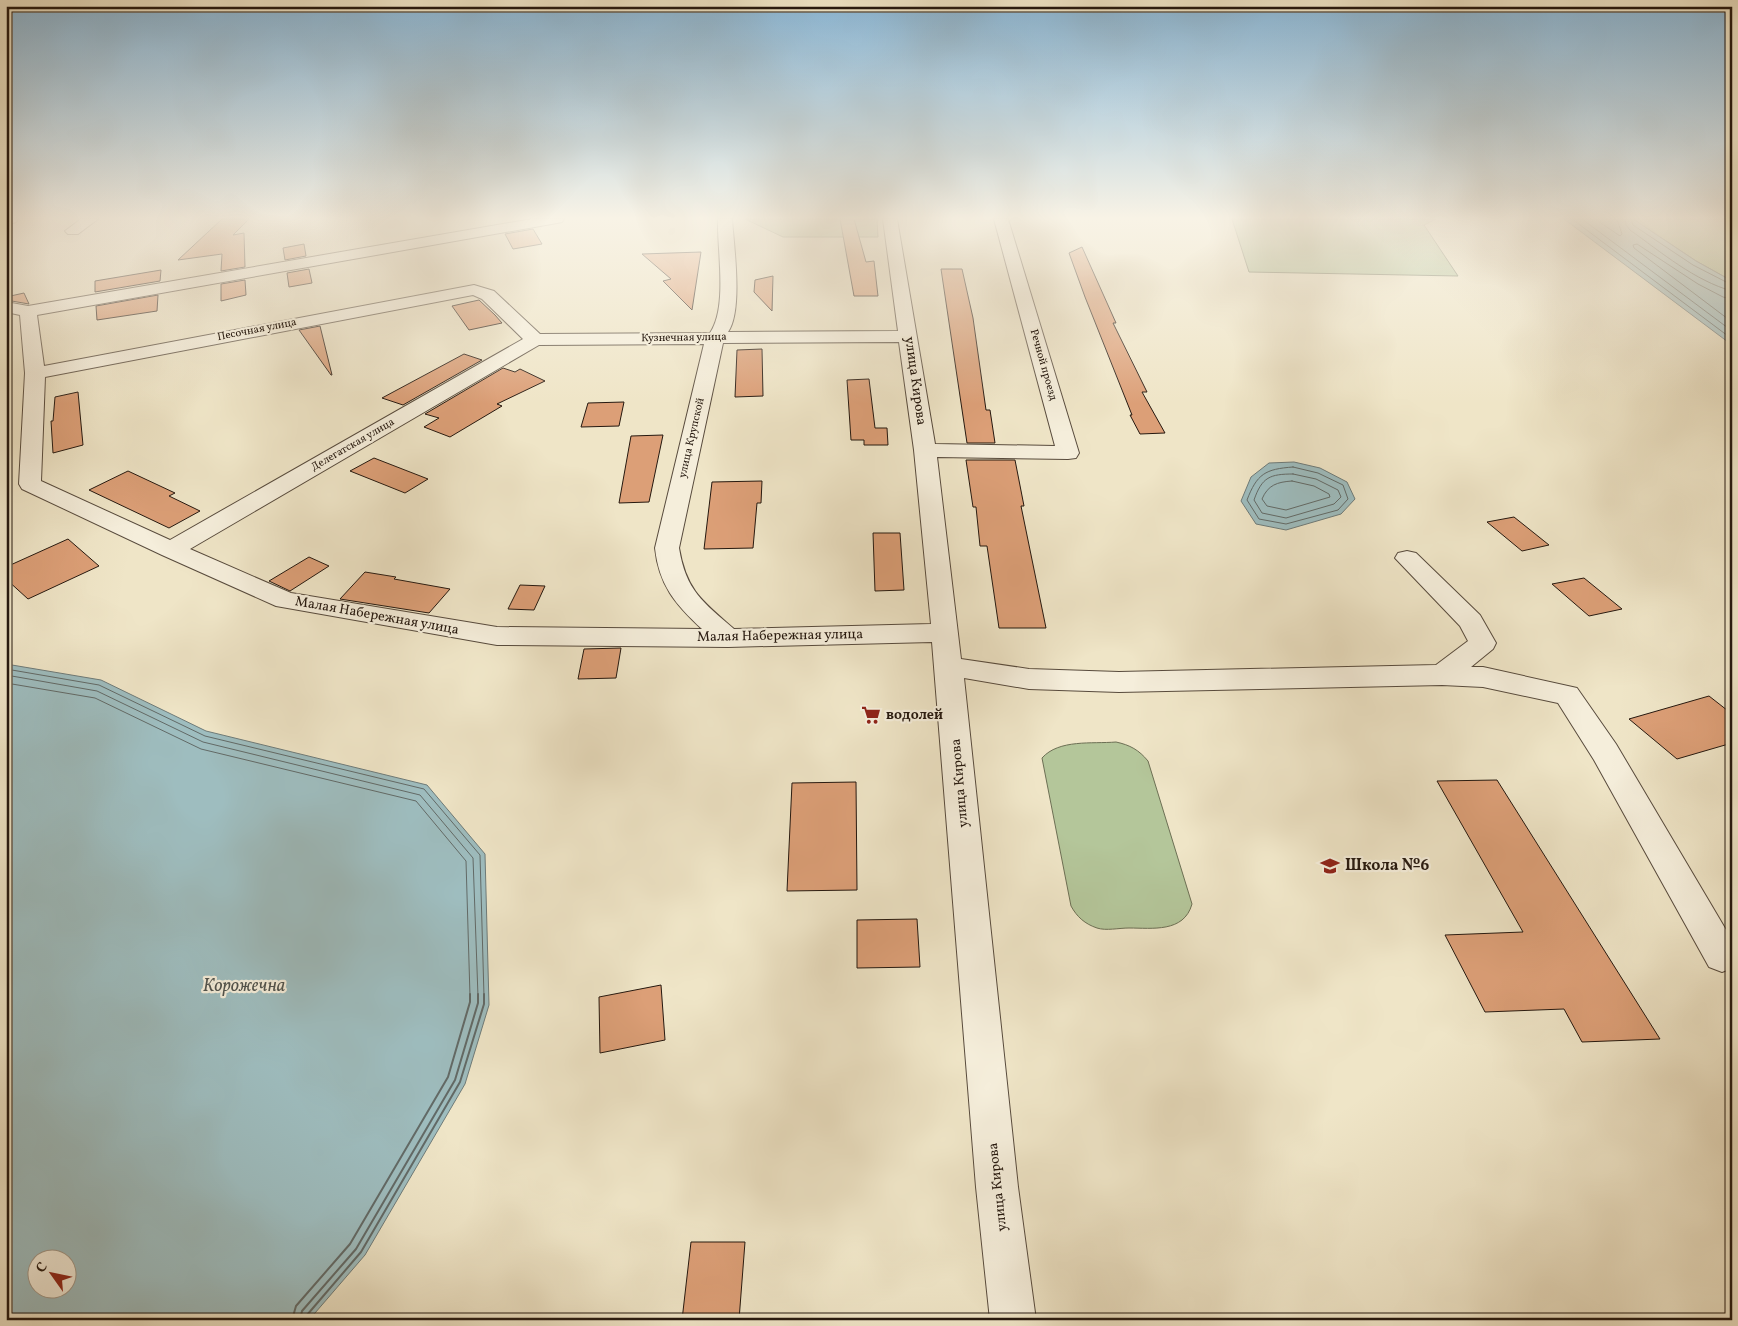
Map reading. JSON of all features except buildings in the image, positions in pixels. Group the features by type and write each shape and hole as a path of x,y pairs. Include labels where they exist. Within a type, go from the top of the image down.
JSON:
{"street":[{"path":"17,309 186,281"},
{"name":"улица Крупской","path":"727,281 725,324 715,338 667,548 670,570 688,602 728,638"},
{"name":"улица Кирова","path":"900,281 925,450 948,666 997,1187 1013,1320"},
{"name":"Речной проезд","path":"925,450 1068,453 1019,281"},
{"name":"Песочная улица","path":"36,373 458,292 479,290 488,295 535,340"},
{"name":"Малая Набережная улица","path":"17,309 36,373 30,484 171,550 285,600 497,636 728,638 944,633"},
{"name":"Кузнечная улица","path":"535,340 909,336"},
{"name":"Делегатская улица","path":"171,550 535,340"},
{"path":"1407,558 1471,621 1483,642 1442,675"},
{"path":"948,666 1029,679 1119,682 1442,675 1483,676 1567,696 1605,752 1722,956"}],"green space":[{"path":"1116,742 1134,749 1148,761 1192,904 1182,920 1166,927 1101,929 1082,920 1071,906 1042,758 1049,752 1067,745"}],"water":[{"path":"1647,281 1732,281 1732,345"},
{"path":"1294,462 1320,468 1347,482 1355,499 1341,514 1286,530 1256,524 1241,501 1251,477 1269,463"},
{"name":"Корожечна","path":"6,664 101,680 206,731 427,785 485,854 489,1005 465,1084 365,1255 309,1320 6,1320"}],"place":[{"name":"водолей","path":"871,715"},
{"name":"Школа №6","path":"1330,866"}]}
